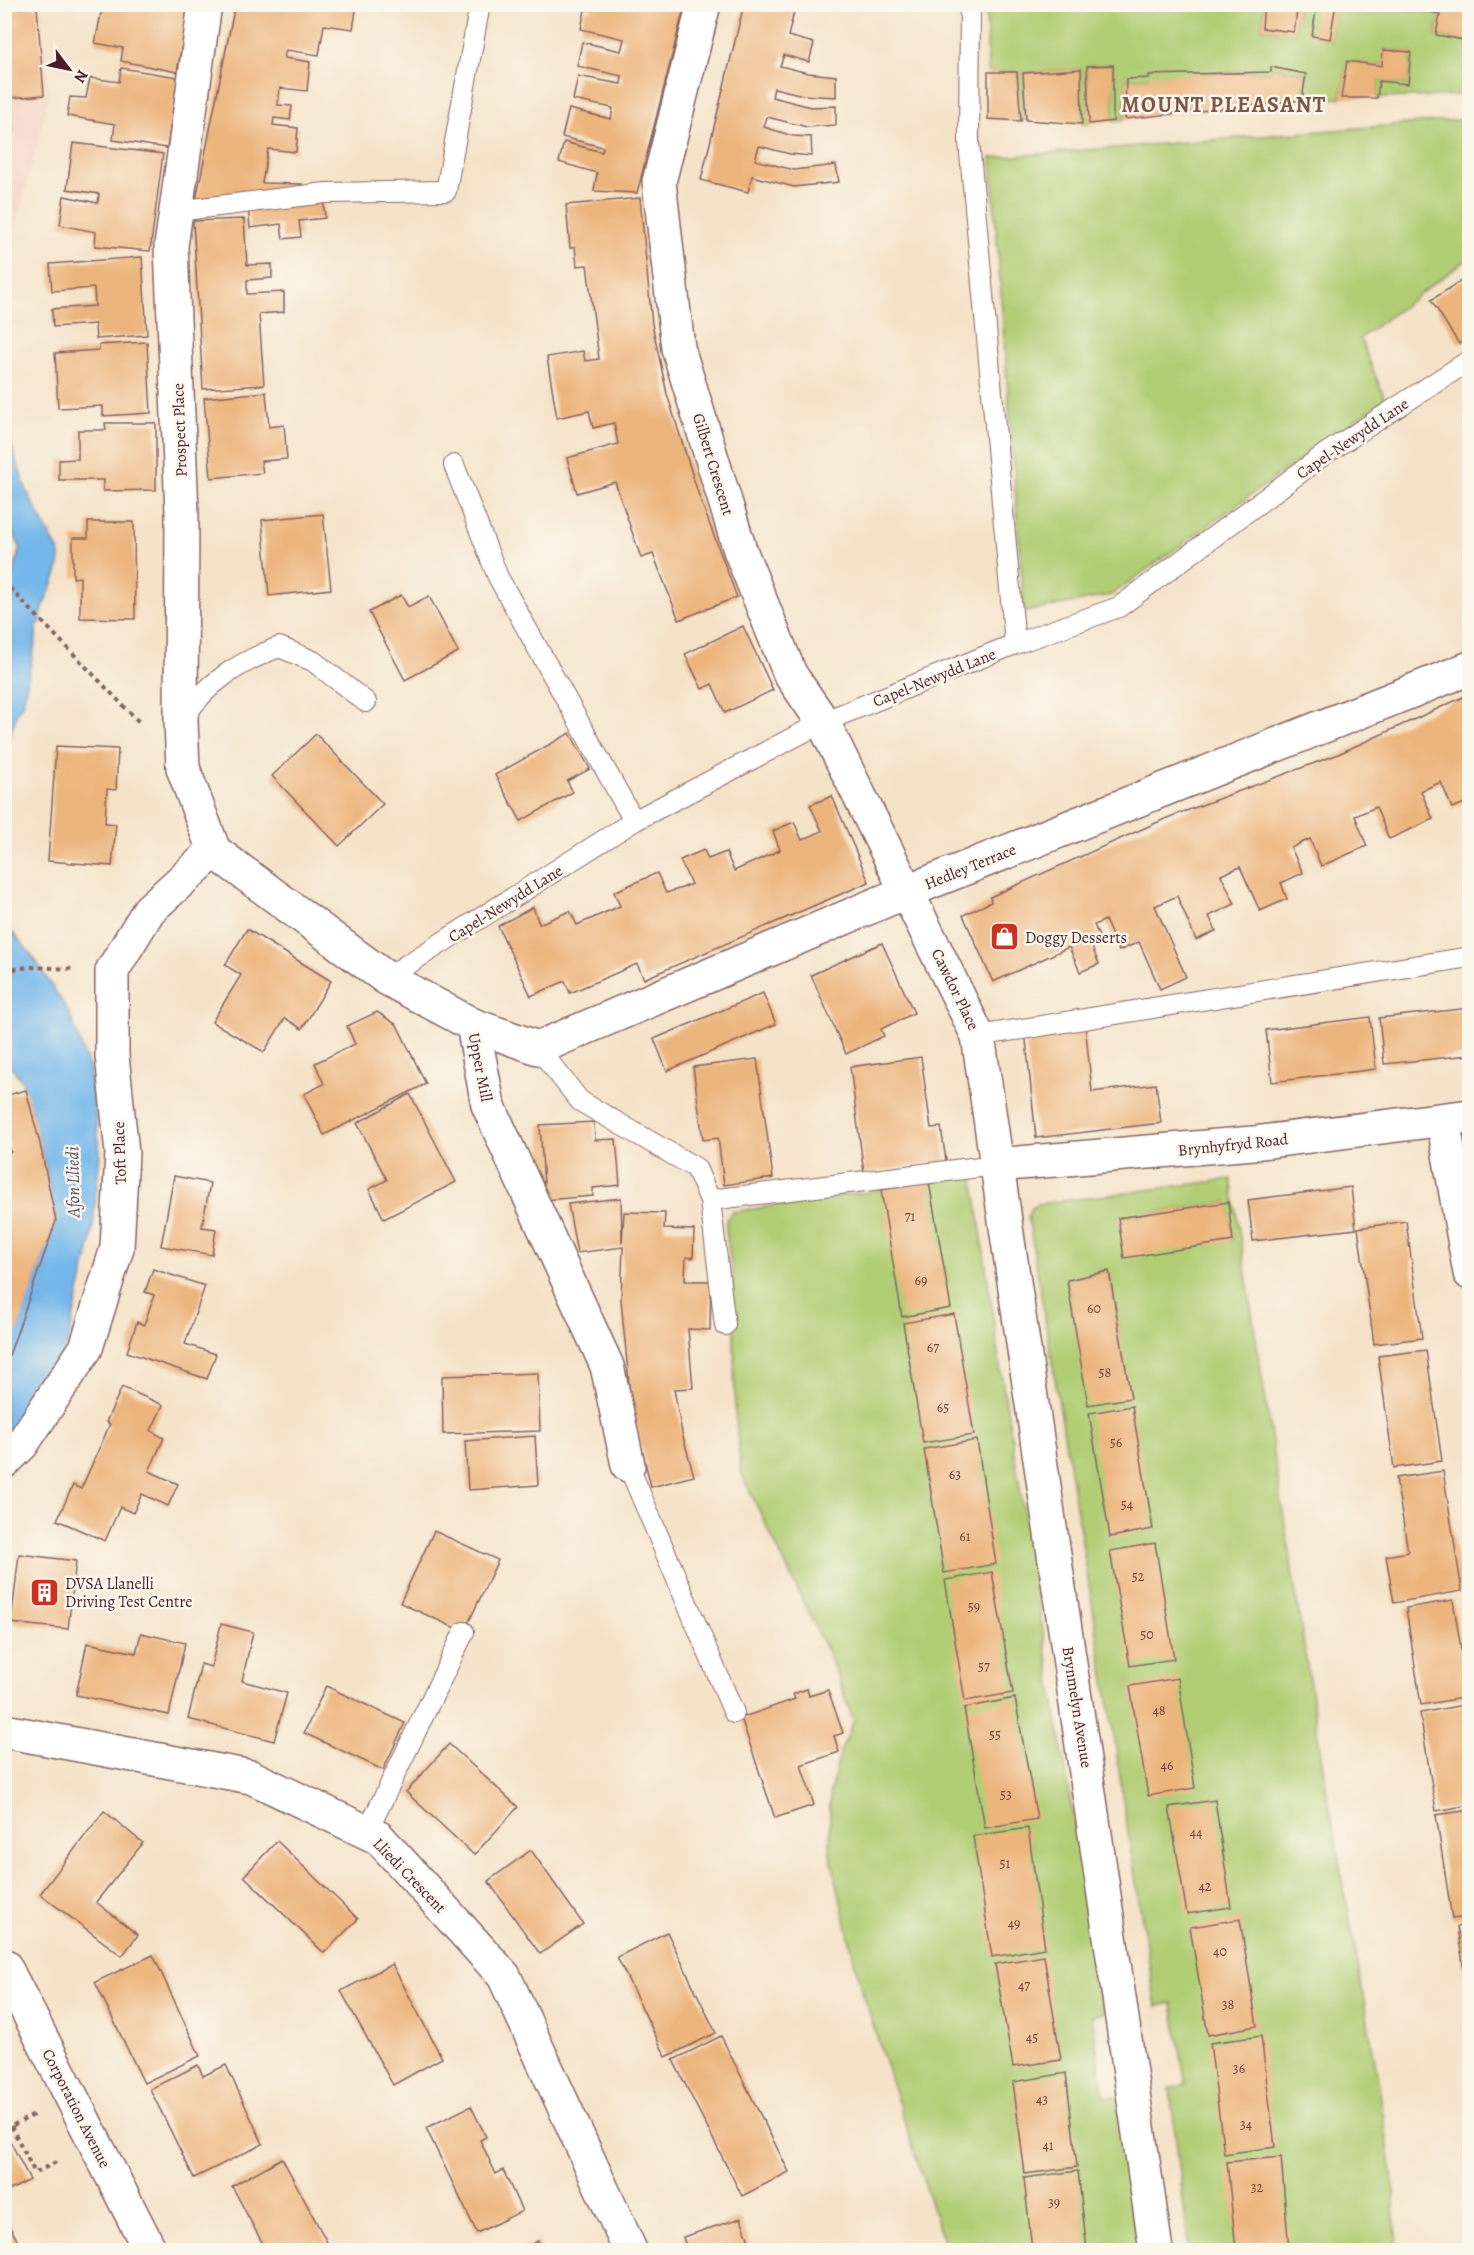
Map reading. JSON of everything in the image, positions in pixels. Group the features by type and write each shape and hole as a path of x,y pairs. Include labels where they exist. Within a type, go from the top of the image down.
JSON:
{"street":[{"name":"Prospect Place","path":"205,4 171,246 182,513 181,722 183,768 214,851"},
{"name":"Gilbert Crescent","path":"704,4 659,182 678,348 740,550 790,674 823,722 908,891"},
{"name":"Hedley Terrace","path":"538,1047 908,891 1470,668"},
{"name":"Upper Mill","path":"214,851 386,978 473,1025 488,1105 607,1366 628,1465"},
{"name":"Toft Place","path":"4,1462 22,1444 86,1348 117,1248 122,1153 112,1055 112,971 149,910 214,851"},
{"name":"Cawdor Place","path":"908,891 978,1036 996,1165"},
{"path":"473,1025 538,1047"},
{"path":"1456,1118 1470,1273"},
{"name":"Brynhyfryd Road","path":"996,1165 1253,1143 1456,1118"},
{"name":"Brynmelyn Avenue","path":"996,1165 1156,2250"},
{"name":"Lliedi Crescent","path":"4,1731 251,1777 379,1838 504,1976 630,2250"},
{"name":"Corporation Avenue","path":"4,1965 150,2250"}],"lane":[{"path":"176,211 326,193 446,191 480,4"},
{"path":"970,4 969,142 1015,644"},
{"name":"Capel-Newydd Lane","path":"386,978 634,821 823,722 1015,644 1119,607 1324,454 1470,360"},
{"path":"454,465 498,577 634,821"},
{"path":"181,722 195,700 211,686 248,659 279,647 313,661 366,702"},
{"path":"978,1036 1470,957"},
{"path":"538,1047 580,1101 696,1168 710,1200 725,1325"},
{"path":"710,1200 996,1165"},
{"path":"628,1465 734,1713"},
{"path":"367,1832 464,1632"}],"path":[{"path":"4,582 143,726"},
{"path":"4,970 32,967 78,969"},
{"path":"4,2129 21,2122"},
{"path":"11,2126 28,2158"}],"shaded area":[{"path":"4,5 41,5 49,96 11,249 5,250"}],"green space":[{"path":"986,5 1264,5 1262,28 1294,32 1298,5 1317,5 1330,39 1336,5 1388,5 1440,14 1436,35 1469,41 1469,93 1377,98 1379,81 1408,84 1411,52 1384,50 1382,66 1347,61 1341,98 1302,100 1306,74 1272,67 1271,72 1126,79 1125,119 1113,121 1113,65 1087,66 1089,124 1082,124 1081,69 1023,73 1026,120 1021,121 1017,72 988,72"},
{"path":"1469,119 1469,258 1360,338 1385,399 1111,595 1024,612 991,158"},
{"path":"973,1176 1000,1366 1105,2013 1092,2016 1104,2097 1120,2096 1138,2250 946,2250 859,1981 830,1853 830,1792 841,1750 854,1721 830,1657 741,1473 735,1411 733,1277 726,1231 726,1220 732,1212"},
{"path":"1231,1179 1325,1781 1378,2079 1392,2174 1397,2250 1189,2250 1170,2088 1186,2084 1172,2003 1156,2006 1028,1216 1031,1208 1039,1204","holes":["1227,1202 1233,1241 1118,1218 1119,1218","1109,1271 1120,1337 1079,1345 1067,1280"]}],"water":[{"path":"5,427 27,492 60,554 57,572 41,614 40,623 36,625 36,638 23,703 18,710 5,751 5,603 20,547 5,517"},
{"name":"Afon Lliedi","path":"4,917 12,932 34,958 69,1013 89,1067 100,1152 92,1237 67,1345 25,1418 5,1437 5,1365 56,1221 40,1144 23,1082 5,1058"}],"building":[{"path":"103,4 157,4 188,10 177,72 121,61 123,48 95,43"},
{"path":"235,4 357,5 353,29 324,25 319,55 286,50 284,58 310,62 307,91 280,88 278,105 292,106 290,120 274,118 273,125 298,128 296,152 268,149 262,183 302,184 300,192 195,205"},
{"path":"592,4 685,4 637,193 594,191 597,173 559,162 564,142 602,152 603,147 562,137 569,109 611,119 613,108 573,100 578,76 621,84 622,76 577,66 582,42 621,51 624,39 581,29 585,10 591,10"},
{"path":"744,4 796,4 788,36 814,43 809,62 784,55 780,66 808,73 836,76 836,97 803,95 774,88 772,97 811,107 836,106 836,125 807,127 767,117 764,127 793,136 811,137 812,156 790,154 759,146 755,160 794,170 836,165 839,182 794,187 752,176 748,192 701,180"},
{"path":"1264,4 1298,4 1294,32 1262,28"},
{"path":"1317,4 1336,4 1330,39 1312,36"},
{"path":"1395,4 1470,4 1469,41 1436,35 1440,14"},
{"path":"37,7 44,95 11,98 14,131 4,132 4,9"},
{"path":"1383,50 1411,52 1408,84 1379,81 1377,98 1341,98 1347,61 1382,66"},
{"path":"1113,65 1113,121 1089,124 1087,66"},
{"path":"1271,67 1306,74 1302,100 1125,119 1126,79 1149,78 1149,75 1271,72"},
{"path":"121,68 178,77 167,148 113,140 115,124 67,116 70,97 86,98 90,78 119,82"},
{"path":"1081,69 1082,124 1026,120 1023,73"},
{"path":"988,72 1017,72 1021,121 988,119"},
{"path":"73,143 163,154 150,251 95,246 96,232 60,225 64,196 98,203 99,194 67,189"},
{"path":"323,197 325,218 299,221 301,237 283,239 281,224 250,228 248,205"},
{"path":"640,198 652,324 667,394 699,496 737,597 679,620 653,554 641,558 615,482 577,493 567,458 618,444 614,423 593,428 589,411 557,418 547,357 583,351 585,361 599,359 587,265 577,266 575,247 570,248 566,205"},
{"path":"244,219 247,265 272,264 272,278 247,280 247,294 284,292 284,312 259,314 264,385 203,389 193,221"},
{"path":"142,257 147,335 96,339 95,324 53,327 52,309 95,306 94,288 52,291 50,264"},
{"path":"1470,275 1470,337 1459,344 1431,300"},
{"path":"147,342 151,413 103,416 103,406 58,408 55,353 99,350 99,345"},
{"path":"266,392 269,427 284,425 287,459 261,461 263,473 211,478 204,398"},
{"path":"105,423 156,423 156,490 103,491 104,480 59,480 59,460 78,459 78,430 106,430"},
{"path":"323,514 331,589 269,596 262,520"},
{"path":"88,522 134,522 135,619 80,618 80,577 73,578 73,538 88,538"},
{"path":"401,595 408,607 429,596 458,652 405,680 369,612"},
{"path":"743,626 773,690 725,713 712,684 702,689 685,654"},
{"path":"1470,694 1470,801 1452,808 1441,782 1421,791 1433,819 1389,839 1376,807 1355,816 1367,846 1321,866 1310,839 1291,848 1303,873 1281,883 1287,899 1260,911 1240,867 1221,875 1235,904 1209,916 1216,931 1196,940 1177,896 1155,906 1186,977 1160,989 1139,942 1119,951 1105,920 1094,925 1102,943 1092,947 1099,964 1080,972 1069,947 993,982 963,915 991,902 990,897 1167,818 1336,755"},
{"path":"570,733 590,769 567,781 573,792 521,821 495,775"},
{"path":"316,734 383,804 339,846 272,776"},
{"path":"56,746 118,749 116,790 107,789 105,823 116,824 112,866 48,861"},
{"path":"832,796 869,882 644,979 637,964 570,993 565,981 531,996 498,926 533,907 539,924 570,911 577,925 620,906 614,892 657,873 666,893 682,888 691,884 680,860 704,850 708,859 726,852 734,871 780,850 773,831 794,822 802,840 822,831 810,805"},
{"path":"247,929 331,981 302,1029 285,1018 264,1052 212,1022 241,975 225,965"},
{"path":"882,943 914,1013 881,1029 884,1036 846,1054 811,975"},
{"path":"763,993 776,1024 667,1071 654,1039"},
{"path":"1470,1008 1470,1055 1384,1064 1379,1018"},
{"path":"377,1012 397,1025 426,1084 324,1135 304,1094 324,1084 315,1063 355,1044 347,1026"},
{"path":"1370,1017 1376,1069 1272,1082 1266,1030"},
{"path":"1085,1024 1092,1092 1156,1084 1161,1123 1036,1138 1025,1030"},
{"path":"921,1057 931,1128 941,1127 946,1161 864,1173 850,1067"},
{"path":"757,1059 773,1178 724,1185 718,1138 703,1140 693,1067"},
{"path":"26,1090 56,1221 5,1367 4,1155 11,1152 4,1126 4,1096"},
{"path":"410,1094 456,1182 384,1219 369,1189 387,1180 357,1123"},
{"path":"594,1122 595,1140 616,1139 620,1185 593,1188 593,1196 545,1200 540,1125"},
{"path":"174,1176 210,1183 202,1227 216,1229 212,1255 161,1246"},
{"path":"929,1182 951,1308 902,1317 881,1190"},
{"path":"1351,1187 1356,1229 1253,1241 1248,1200"},
{"path":"621,1198 622,1243 624,1212 665,1213 664,1229 694,1230 693,1258 686,1257 685,1281 711,1281 710,1330 688,1329 693,1388 674,1389 682,1433 694,1476 651,1487 631,1404 621,1300 623,1247 577,1253 568,1204"},
{"path":"1228,1202 1233,1241 1124,1258 1118,1218"},
{"path":"1406,1221 1422,1338 1374,1344 1358,1228"},
{"path":"153,1269 205,1286 185,1344 216,1354 207,1379 127,1352 137,1322 144,1325 154,1295 145,1292"},
{"path":"1109,1271 1131,1398 1088,1405 1067,1280"},
{"path":"954,1314 974,1435 923,1443 903,1323"},
{"path":"1426,1350 1442,1461 1394,1468 1378,1356"},
{"path":"538,1373 540,1431 443,1434 442,1376"},
{"path":"122,1387 163,1405 151,1431 164,1438 149,1471 178,1484 168,1506 142,1494 133,1513 120,1507 105,1541 57,1520 73,1485 81,1489 110,1424 106,1422"},
{"path":"1132,1406 1153,1529 1110,1537 1089,1413"},
{"path":"535,1436 538,1485 468,1490 465,1441"},
{"path":"977,1440 996,1564 944,1573 924,1449"},
{"path":"1443,1471 1462,1591 1394,1603 1386,1556 1408,1552 1396,1478"},
{"path":"434,1531 498,1560 464,1632 400,1603"},
{"path":"1155,1543 1174,1659 1130,1666 1110,1551"},
{"name":"DVSA Llanelli Driving Test Centre","path":"19,1554 76,1561 68,1629 11,1623"},
{"path":"992,1572 1013,1693 965,1701 945,1580"},
{"path":"1453,1600 1469,1697 1421,1705 1406,1608"},
{"path":"221,1624 253,1632 242,1681 287,1693 274,1741 188,1719 201,1664 211,1667"},
{"path":"141,1633 185,1643 169,1715 76,1695 87,1643 136,1653"},
{"path":"1178,1678 1195,1788 1148,1796 1130,1686"},
{"path":"326,1686 405,1723 383,1770 304,1733"},
{"path":"807,1689 809,1696 828,1690 843,1733 834,1736 839,1752 801,1765 814,1805 775,1818 741,1718 795,1699 793,1694"},
{"path":"1015,1698 1037,1819 985,1828 964,1708"},
{"path":"1469,1704 1470,1805 1436,1811 1420,1713"},
{"path":"449,1744 518,1807 474,1855 406,1792"},
{"path":"1215,1800 1231,1907 1187,1914 1169,1807"},
{"path":"1470,1810 1470,1917 1452,1919 1436,1815"},
{"path":"104,1811 143,1843 96,1902 138,1935 122,1956 40,1894"},
{"path":"1028,1828 1045,1948 992,1957 973,1836"},
{"path":"277,1841 358,1919 324,1953 244,1876"},
{"path":"531,1850 583,1924 540,1954 488,1881"},
{"path":"1240,1919 1257,2026 1208,2035 1190,1927"},
{"path":"1470,1925 1470,1994 1468,1994 1457,1927"},
{"path":"667,1932 716,2033 666,2057 617,1957"},
{"path":"153,1955 200,2056 144,2083 95,1982"},
{"path":"1044,1956 1061,2060 1013,2067 995,1964"},
{"path":"392,1964 442,2058 393,2085 341,1991"},
{"path":"721,2036 789,2172 742,2196 673,2060"},
{"path":"1261,2036 1275,2147 1224,2154 1210,2043"},
{"path":"198,2065 203,2076 226,2065 263,2144 194,2178 150,2089"},
{"path":"1066,2073 1077,2167 1025,2174 1013,2082"},
{"path":"471,2106 486,2137 480,2140 496,2174 503,2170 522,2211 477,2233 426,2128"},
{"path":"4,2129 30,2180 4,2193"},
{"path":"1281,2157 1289,2250 1236,2250 1227,2162"},
{"path":"282,2158 329,2246 321,2250 266,2250 232,2186"},
{"path":"1078,2171 1087,2250 1032,2250 1024,2178"},
{"path":"4,2217 15,2236 22,2250 4,2250"},
{"path":"741,2218 752,2250 687,2250 683,2237"},
{"path":"538,2241 543,2250 520,2250"}],"place":[{"name":"Doggy Desserts","path":"1004,937"},
{"name":"DVSA Llanelli Driving Test Centre","path":"44,1592"}],"district":[{"name":"MOUNT PLEASANT","path":"1224,104"}]}
